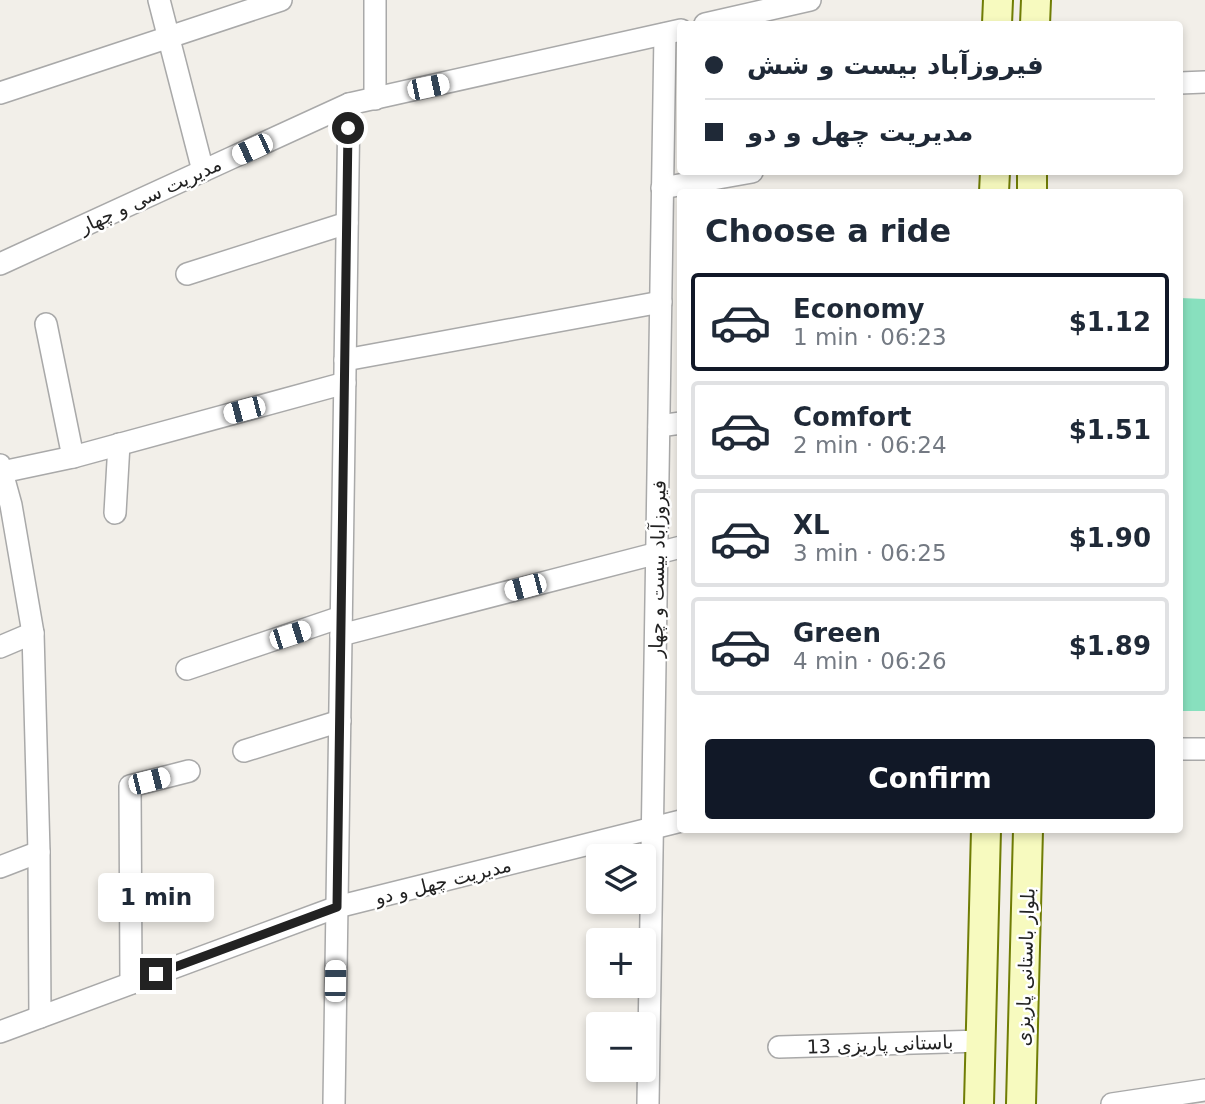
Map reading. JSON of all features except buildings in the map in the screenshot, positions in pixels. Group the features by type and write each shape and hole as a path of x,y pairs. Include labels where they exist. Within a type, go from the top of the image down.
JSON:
{"main road":[{"path":"997,21 998,0"},
{"path":"1035,21 1036,0"},
{"path":"979,1104 986,833"},
{"name":"بلوار باستانی پاریزی","path":"1021,1104 1028,833"}],"street":[{"path":"159,0 203,171"},
{"path":"0,93 281,0"},
{"path":"375,0 375,99"},
{"path":"718,21 810,0"},
{"name":"مدیریت سی و چهار","path":"0,264 349,104 673,32"},
{"name":"فیروزآباد بیست و چهار","path":"642,1102 653,828 662,188 673,32"},
{"path":"1183,83 1205,82"},
{"path":"334,1104 349,104"},
{"path":"662,188 735,175"},
{"path":"187,274 347,223"},
{"path":"345,360 661,302"},
{"path":"46,324 74,457"},
{"path":"40,1017 33,633 5,507 1,469 74,457 345,383"},
{"path":"659,426 677,424"},
{"path":"116,513 119,444"},
{"path":"187,669 341,626 677,548"},
{"path":"0,647 33,633"},
{"path":"244,751 340,721"},
{"path":"1183,749 1205,749"},
{"path":"131,983 130,786 189,771"},
{"name":"مدیریت چهل و دو","path":"0,1032 337,907 677,822"},
{"path":"0,867 39,852"},
{"name":"باستانی پاریزی 13","path":"779,1047 981,1041"},
{"path":"1112,1104 1205,1090"}],"green space":[{"path":"1183,298 1205,299 1205,711 1183,711"}],"route":[{"path":"156,974 337,907 348,128"}]}
